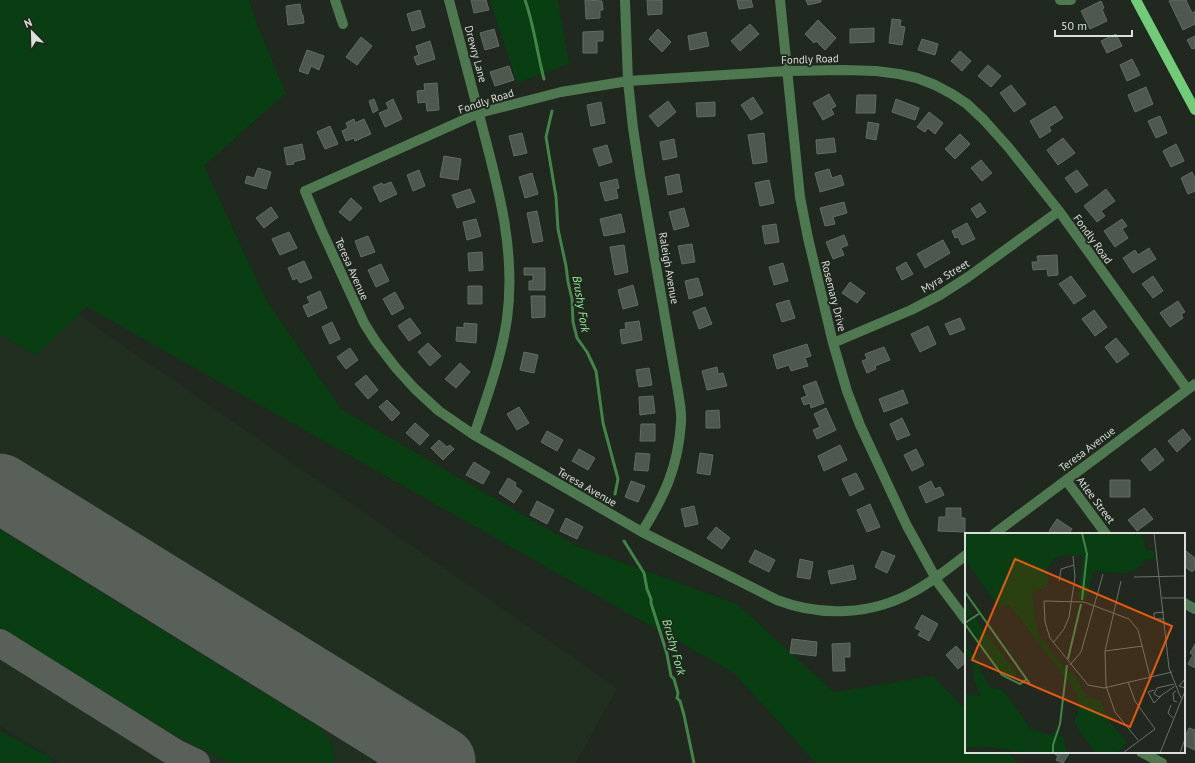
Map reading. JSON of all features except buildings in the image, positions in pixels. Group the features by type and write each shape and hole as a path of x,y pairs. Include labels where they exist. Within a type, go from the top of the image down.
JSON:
{"main road":[{"path":"1136,0 1195,110"}],"street":[{"path":"335,0 343,24"},
{"name":"Drewry Lane","path":"449,0 498,188 506,225 509,257 509,290 507,318 503,341 495,373 474,435"},
{"name":"Raleigh Avenue","path":"625,0 628,81 640,174 681,414 676,456 671,475 659,504 642,532"},
{"name":"Rosemary Drive","path":"780,0 800,197 808,238 833,343 847,391 860,425 907,526 935,578 965,619"},
{"path":"1060,0 1071,0"},
{"name":"Fondly Road","path":"305,191 479,113 555,94 628,81 787,71 843,70 876,71 899,74 917,78 952,94 967,104 984,120 1009,148 1059,212 1191,386"},
{"name":"Teresa Avenue","path":"305,191 353,302 364,323 376,342 396,368 415,389 439,411 474,435 642,532 777,600 795,607 818,611 869,608 885,604 914,592 965,556"},
{"name":"Myra Street","path":"833,343 911,310 940,295 968,278 1059,212"},
{"name":"Teresa Avenue","path":"995,533 1191,386"},
{"name":"Atlee Street","path":"1066,480 1105,533"},
{"path":"1185,604 1195,609"},
{"path":"1143,753 1162,763"}],"shaded area":[{"path":"0,260 617,688 576,763 60,763 0,726"}],"green space":[{"path":"0,0 249,0 257,25 286,93 204,166 266,300 342,410 577,546 737,604 834,692 933,676 965,709 965,753 1009,753 1018,763 815,763 734,673 87,307 36,355 0,334"},
{"path":"490,0 558,0 569,64 517,83"},
{"path":"0,530 320,728 332,744 334,763 231,763 175,735 0,628"},
{"path":"0,731 50,757 54,763 0,763"}],"waterway":[{"name":"Brushy Fork","path":"525,0 531,19 544,79"},
{"name":"Brushy Fork","path":"552,111 546,137 556,197 558,229 572,299 573,322 577,338 587,352 596,371 603,423 618,479 615,494"},
{"name":"Brushy Fork","path":"624,541 644,573 647,589 667,654 671,676 674,679 678,693 677,698 680,701 684,715 694,763"}],"taxiway":[{"path":"0,643 177,754 196,763"},
{"path":"391,763 406,739"}],"runway":[{"path":"0,488 441,761"}]}
